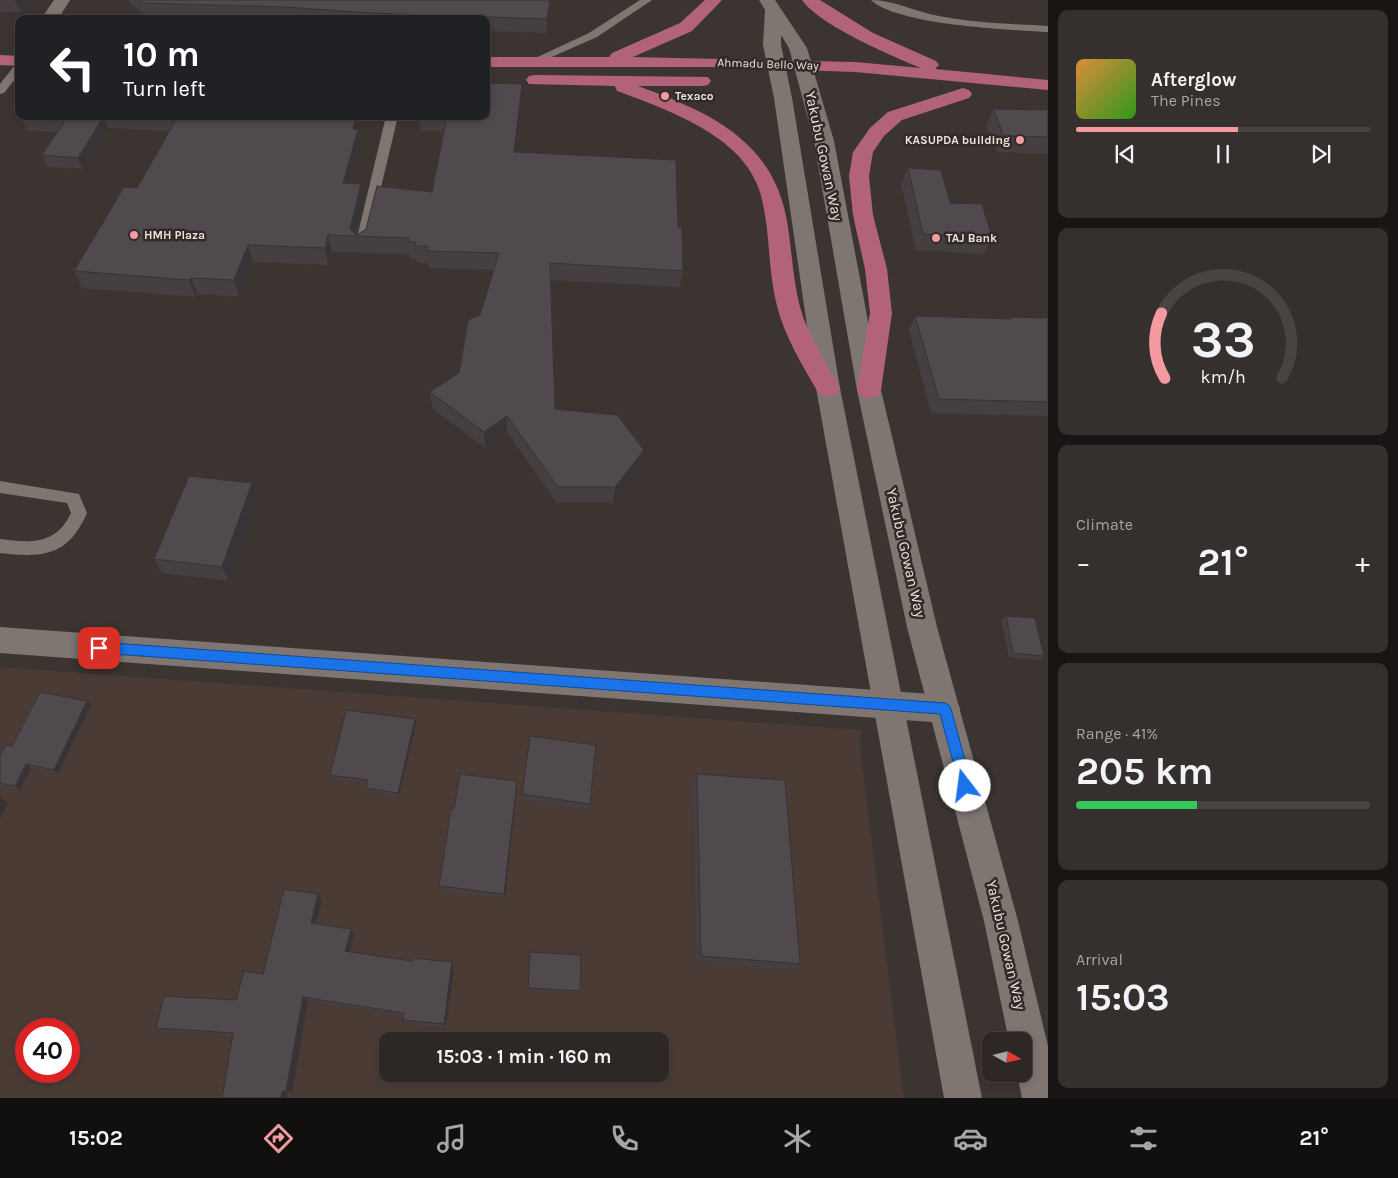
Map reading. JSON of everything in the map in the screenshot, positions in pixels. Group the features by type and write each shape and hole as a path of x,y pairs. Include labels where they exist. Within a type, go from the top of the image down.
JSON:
{"main road":[{"path":"609,72 686,27 714,0"},
{"path":"810,0 854,30 963,85"},
{"path":"0,46 15,47"},
{"path":"0,60 15,61"},
{"name":"Ahmadu Bello Way","path":"490,62 534,61 609,72 714,81"},
{"name":"Ahmadu Bello Way","path":"490,78 609,72 710,62 855,66 1048,102"},
{"path":"609,72 717,129 750,157 766,182 777,224 788,306 804,347 828,388"},
{"name":"Ahmadu Bello Way","path":"766,82 823,84"},
{"name":"Ahmadu Bello Way","path":"856,85 1048,85"},
{"path":"869,390 881,313 876,269 863,215 859,176 863,152 877,132 895,116 921,106 963,85"}],"street":[{"path":"52,15 62,0"},
{"name":"Yakubu Gowan Way","path":"770,6 772,45 783,98 828,388 963,1098"},
{"name":"Yakubu Gowan Way","path":"770,6 798,48 824,141 869,390 922,627 1001,921 1040,1098"},
{"path":"0,640 945,709"}],"lane":[{"path":"534,61 593,35 647,0"},
{"path":"876,0 901,11 938,20 1048,29"},
{"path":"0,91 15,72"},
{"path":"361,246 391,120"},
{"path":"0,486 74,498 79,513 70,531 57,542 23,549 0,546"}],"shaded area":[{"path":"0,667 861,730 860,746 904,1098 0,1098"}],"building":[{"path":"139,0 550,0 547,19 490,17 490,15 370,13 286,7 142,3"},
{"path":"490,83 522,84 514,152 676,160 678,227 682,228 683,271 550,263 555,409 617,415 644,450 615,487 558,487 507,416 484,432 430,392 459,373 468,320 480,315 499,253 427,251 428,246 415,246 416,242 408,242 409,238 328,235 325,248 248,245 234,280 191,278 189,280 74,271 124,187 137,188 176,120 355,120 353,129 358,130 343,183 361,184 350,229 357,235 366,229 377,186 432,192 446,120 490,120"},
{"path":"993,109 1048,110 1048,137 1004,136"},
{"path":"22,120 101,120 78,158 42,155 65,121"},
{"path":"908,168 941,170 950,203 982,204 992,237 923,234"},
{"path":"915,316 1011,319 1010,317 1048,318 1048,402 939,399"},
{"path":"189,476 252,483 222,567 154,559"},
{"path":"1006,616 1035,618 1044,656 1013,653"},
{"path":"40,692 87,701 54,770 26,764 15,786 0,783 0,755 6,745 12,746"},
{"path":"346,710 415,719 398,793 366,788 368,780 330,775"},
{"path":"530,736 596,745 590,804 522,794"},
{"path":"460,774 517,781 504,894 439,886 451,809 454,809"},
{"path":"697,774 785,780 800,964 701,956"},
{"path":"284,889 318,894 311,923 351,929 345,951 412,961 412,958 452,962 444,1024 403,1020 404,1013 303,997 286,1091 282,1091 281,1098 222,1098 233,1033 156,1028 164,996 236,1000 244,971 263,974"},
{"path":"530,952 581,955 580,991 528,988"}],"place":[{"name":"Texaco","path":"665,96"},
{"name":"KASUPDA building","path":"1020,140"},
{"name":"HMH Plaza","path":"134,235"},
{"name":"TAJ Bank","path":"936,238"}],"route":[{"path":"99,648 945,709 965,786"}]}
